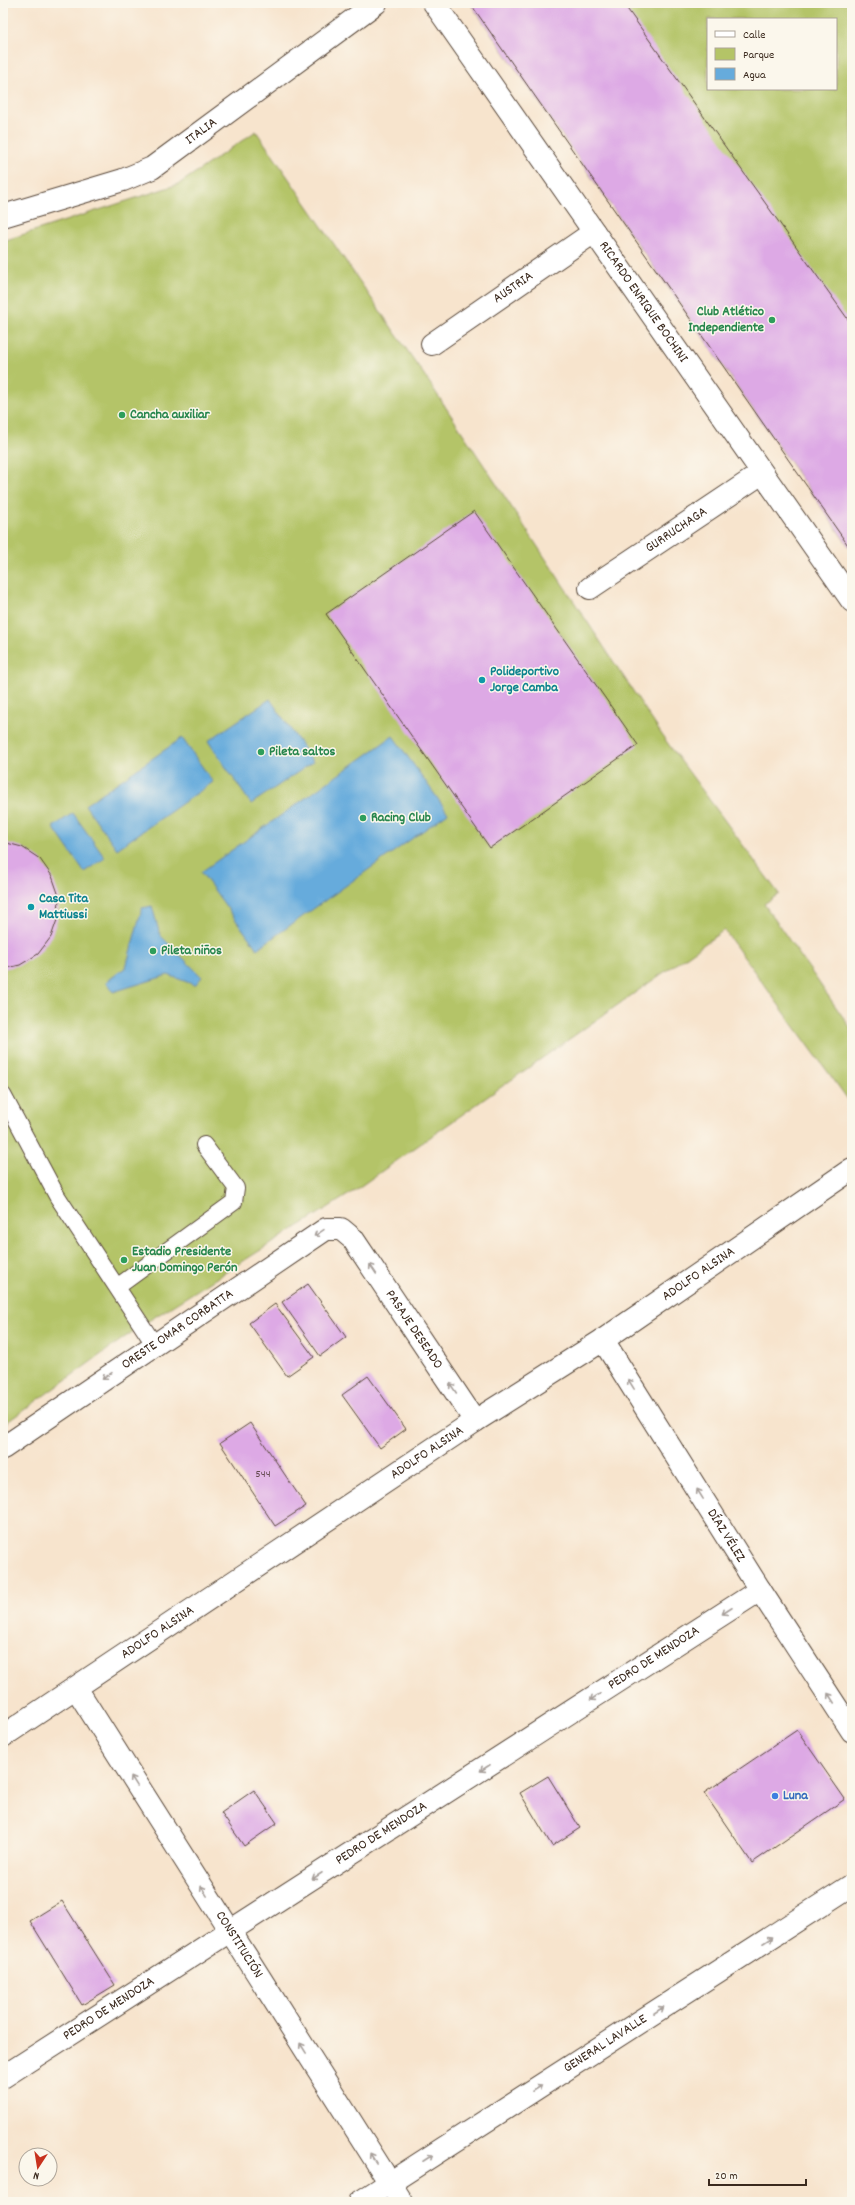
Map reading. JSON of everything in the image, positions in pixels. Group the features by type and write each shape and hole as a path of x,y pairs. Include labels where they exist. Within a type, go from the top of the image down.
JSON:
{"street":[{"name":"ITALIA","path":"3,216 123,180 152,168 376,3"},
{"name":"RICARDO ENRIQUE BOCHINI","path":"434,3 852,601"},
{"name":"AUSTRIA","path":"432,344 594,232"},
{"name":"GURRUCHAGA","path":"590,588 762,473"},
{"name":"ADOLFO ALSINA","path":"3,1736 475,1421 603,1340 852,1169"},
{"name":"ORESTE OMAR CORBATTA","path":"3,1448 154,1344 326,1229 341,1229 353,1239"},
{"name":"PASAJE DESEADO","path":"353,1239 475,1421"},
{"name":"DÍAZ VÉLEZ","path":"603,1340 760,1590 852,1731"},
{"name":"PEDRO DE MENDOZA","path":"3,2077 760,1590"},
{"name":"CONSTITUCIÓN","path":"76,1688 402,2202"},
{"name":"GENERAL LAVALLE","path":"360,2202 852,1886"}],"lane":[{"path":"3,1095 57,1196 154,1344"},
{"path":"117,1287 234,1202 236,1188 204,1145"}],"green space":[{"name":"Club Atlético Independiente","path":"470,3 852,3 852,551"},
{"name":"Racing Club","path":"256,131 427,379 666,741 779,894 764,904 852,1030 852,1105 724,930 348,1195 142,1325 3,1425 3,241 179,184"}],"water":[{"name":"Pileta saltos","path":"270,699 313,762 251,804 208,741"},
{"path":"393,736 448,813 257,949 201,872"},
{"path":"182,738 213,782 117,849 85,805"},
{"path":"73,813 105,858 84,872 53,827"},
{"name":"Pileta niños","path":"152,906 160,935 202,977 195,985 168,975 113,992 106,982 126,967 142,908"}],"building":[{"name":"Club Atlético Independiente","path":"470,3 623,3 852,325 852,551"},
{"name":"Polideportivo Jorge Camba","path":"474,511 638,745 490,848 326,614"},
{"name":"Casa Tita Mattiussi","path":"3,842 22,847 40,859 52,876 59,896 58,917 51,937 38,954 20,965 3,969"},
{"path":"308,1284 346,1337 320,1356 282,1302"},
{"path":"275,1304 314,1357 287,1376 249,1323"},
{"path":"368,1376 406,1429 380,1448 342,1395"},
{"path":"250,1423 306,1506 275,1526 220,1443"},
{"name":"Luna","path":"797,1730 845,1799 752,1863 704,1793"},
{"path":"548,1776 580,1828 552,1846 520,1793"},
{"path":"254,1790 277,1823 244,1846 221,1813"},
{"path":"62,1901 115,1985 82,2005 30,1921"}],"place":[{"name":"Club Atlético Independiente","path":"772,320"},
{"name":"Cancha auxiliar","path":"122,415"},
{"name":"Polideportivo Jorge Camba","path":"482,680"},
{"name":"Pileta saltos","path":"261,752"},
{"name":"Racing Club","path":"363,818"},
{"name":"Casa Tita Mattiussi","path":"31,907"},
{"name":"Pileta niños","path":"153,951"},
{"name":"Estadio Presidente Juan Domingo Perón","path":"124,1260"},
{"name":"Luna","path":"775,1796"}]}
